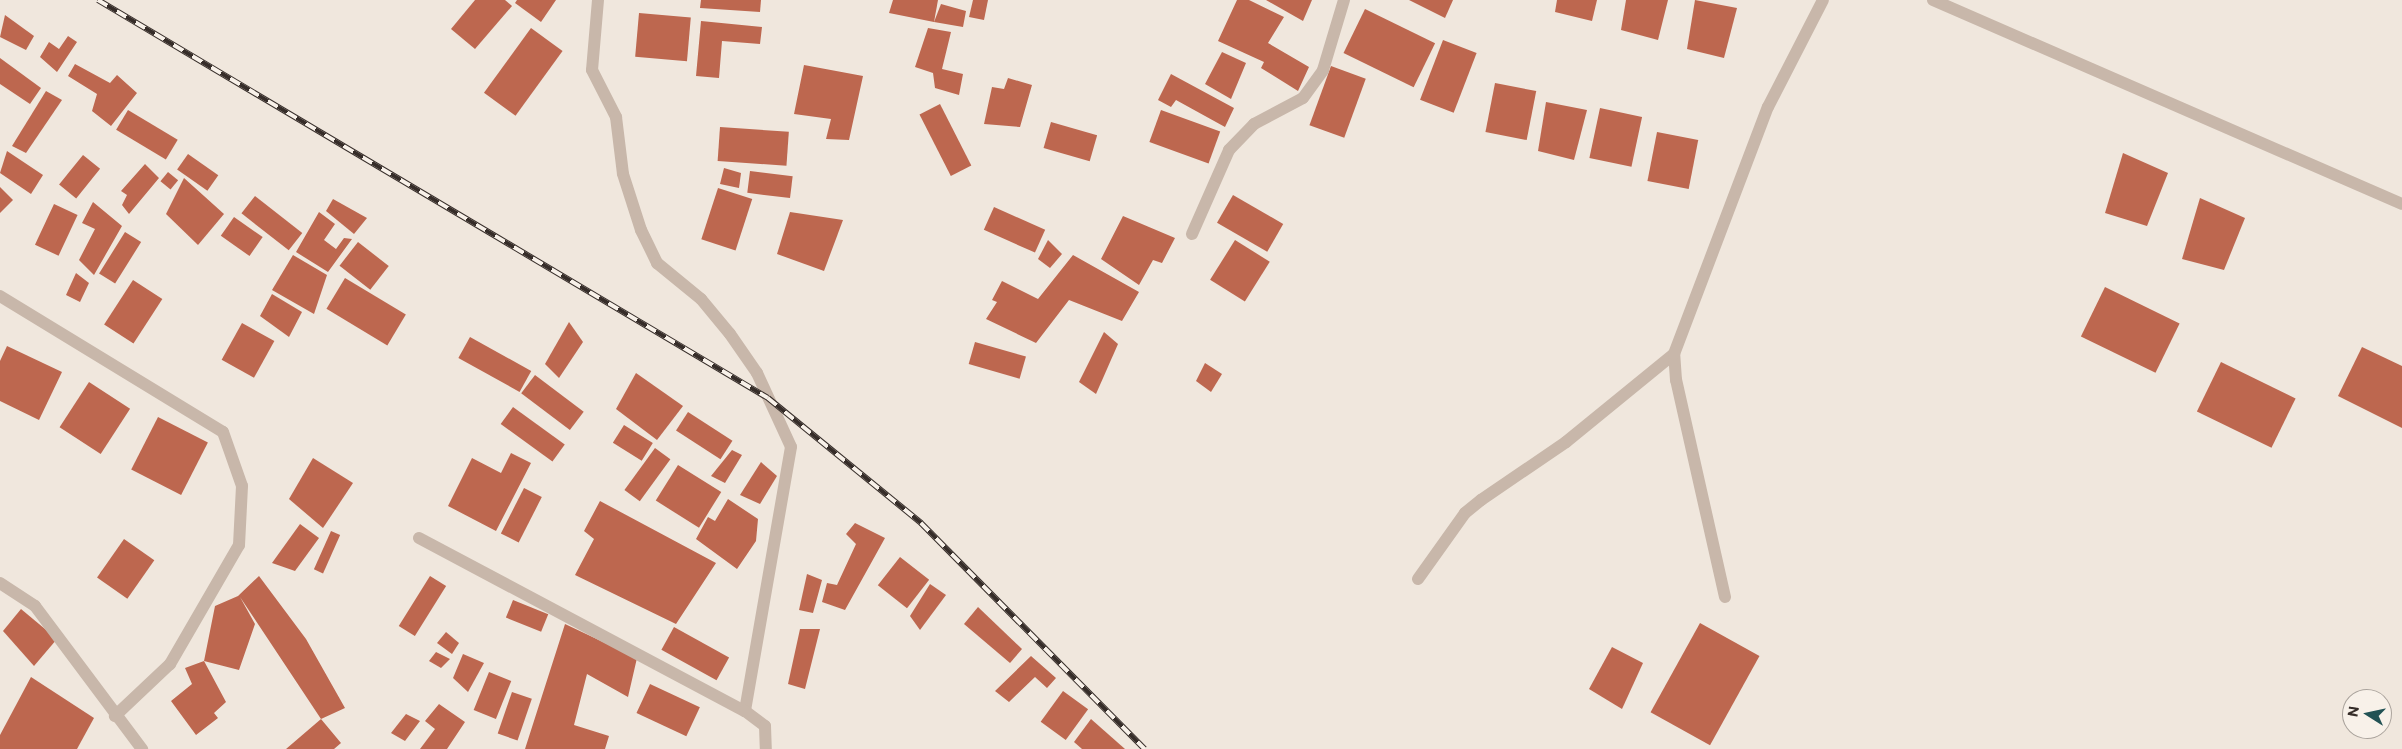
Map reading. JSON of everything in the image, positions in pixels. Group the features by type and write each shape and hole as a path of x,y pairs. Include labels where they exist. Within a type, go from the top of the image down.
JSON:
{"street":[{"path":"598,0 592,70 616,117 623,174 640,230 657,263 701,299 730,334 757,373 791,447 745,711"},
{"path":"1192,234 1229,150 1254,124 1303,98 1323,70 1344,0"},
{"path":"1725,597 1676,380 1674,354 1768,108 1823,0"},
{"path":"1933,0 2402,204"},
{"path":"0,296 223,432 242,486 239,545 170,664 115,716"},
{"path":"1418,579 1465,513 1566,442 1674,354"},
{"path":"419,538 745,711 765,726 766,749"},
{"path":"0,583 35,606 115,716 142,749"}],"building":[{"path":"475,0 505,0 512,6 475,49 451,29"},
{"path":"517,0 556,0 541,22 515,3"},
{"path":"701,0 761,0 760,12 700,8"},
{"path":"893,0 938,0 934,22 889,13"},
{"path":"973,0 988,0 984,20 969,17"},
{"path":"1237,0 1249,0 1284,17 1268,43 1309,67 1298,91 1261,68 1264,62 1218,41"},
{"path":"1266,0 1312,0 1303,21"},
{"path":"1409,0 1453,0 1445,18"},
{"path":"1557,0 1597,0 1592,21 1555,12"},
{"path":"1626,0 1668,0 1658,40 1621,30"},
{"path":"1695,0 1737,8 1724,58 1687,49"},
{"path":"941,4 966,11 963,27 934,22"},
{"path":"1365,9 1435,43 1414,87 1344,53"},
{"path":"639,13 691,18 687,61 635,57"},
{"path":"5,15 34,36 26,50 0,37"},
{"path":"701,21 762,27 760,44 722,41 719,78 696,76"},
{"path":"531,28 563,51 516,116 484,93"},
{"path":"928,28 951,32 942,69 963,74 959,95 935,88 933,73 915,67"},
{"path":"68,36 77,42 57,72 40,57 49,42 59,49"},
{"path":"1443,40 1477,53 1454,113 1420,100"},
{"path":"1222,52 1246,63 1231,99 1205,84"},
{"path":"0,58 41,88 30,104 0,84"},
{"path":"75,64 110,83 117,75 137,93 111,126 92,111 97,94 68,76"},
{"path":"804,65 863,76 849,140 826,139 831,119 794,114"},
{"path":"1331,66 1366,79 1344,138 1309,125"},
{"path":"1171,74 1234,108 1225,127 1176,100 1171,107 1158,100"},
{"path":"1008,78 1032,85 1020,127 984,124 992,87 1004,89"},
{"path":"1495,83 1536,91 1527,140 1485,132"},
{"path":"46,91 62,100 26,153 12,146"},
{"path":"1546,102 1587,110 1574,160 1538,151"},
{"path":"940,104 971,165 951,176 920,114"},
{"path":"1600,108 1642,117 1631,167 1589,158"},
{"path":"128,110 178,140 166,160 116,130"},
{"path":"1161,110 1220,132 1209,163 1149,142"},
{"path":"1051,122 1097,135 1090,161 1044,148"},
{"path":"720,127 789,132 786,166 718,161"},
{"path":"1657,132 1698,140 1689,189 1647,181"},
{"path":"7,151 43,175 31,194 0,173"},
{"path":"2123,153 2168,173 2147,226 2105,213"},
{"path":"188,154 218,175 207,191 177,170"},
{"path":"83,155 100,169 76,198 59,185"},
{"path":"145,164 159,178 129,214 122,205 127,195 121,191"},
{"path":"724,168 741,173 739,188 720,184"},
{"path":"750,171 793,176 790,198 747,193"},
{"path":"168,172 178,180 171,190 160,181"},
{"path":"184,178 224,214 198,245 166,214"},
{"path":"0,187 13,200 0,213"},
{"path":"718,188 752,199 736,250 701,239"},
{"path":"1233,195 1283,224 1267,252 1217,223"},
{"path":"255,196 302,233 289,250 241,213"},
{"path":"2200,198 2245,218 2224,270 2182,259"},
{"path":"333,199 367,218 354,234 326,211"},
{"path":"93,202 122,226 94,275 79,260 95,229 82,223"},
{"path":"54,204 78,215 59,256 35,245"},
{"path":"994,207 1045,230 1035,253 984,230"},
{"path":"319,212 335,224 324,240 336,249 344,238 352,239 328,272 296,252"},
{"path":"790,212 843,220 824,271 777,254"},
{"path":"1123,216 1175,238 1162,263 1153,260 1139,285 1101,259"},
{"path":"234,217 263,237 249,256 221,236"},
{"path":"125,232 141,242 115,284 99,274"},
{"path":"1048,240 1062,254 1050,268 1038,259"},
{"path":"1235,240 1270,262 1245,302 1210,280"},
{"path":"358,242 389,266 370,290 340,266"},
{"path":"293,255 327,275 314,314 272,290"},
{"path":"1073,255 1139,292 1122,321 1069,300 1036,343 986,319 997,302 992,300 1002,281 1038,299"},
{"path":"76,273 89,283 80,302 66,295"},
{"path":"345,278 406,315 387,345 326,309"},
{"path":"133,280 162,299 133,344 104,324"},
{"path":"2105,287 2180,323 2155,373 2081,336"},
{"path":"272,294 302,312 289,337 260,316"},
{"path":"569,322 583,342 559,378 545,364"},
{"path":"242,323 274,341 254,378 222,360"},
{"path":"1104,332 1118,344 1096,394 1079,382"},
{"path":"470,337 531,371 520,392 458,358"},
{"path":"975,342 1026,357 1020,379 969,364"},
{"path":"7,346 62,372 39,420 0,401 0,361"},
{"path":"2362,347 2402,366 2402,428 2338,396"},
{"path":"2221,362 2296,398 2271,448 2197,411"},
{"path":"1205,363 1222,374 1211,392 1196,381"},
{"path":"636,373 683,406 657,440 616,409"},
{"path":"535,375 584,412 570,430 521,393"},
{"path":"89,382 130,409 101,454 60,427"},
{"path":"513,407 565,445 552,462 501,424"},
{"path":"688,412 732,441 720,459 676,430"},
{"path":"158,417 208,442 181,495 131,470"},
{"path":"624,425 653,443 642,461 613,443"},
{"path":"655,448 670,459 640,501 624,490"},
{"path":"732,450 742,455 725,483 711,476"},
{"path":"511,453 531,463 496,531 448,506 472,458 501,473"},
{"path":"313,458 353,483 323,528 289,499"},
{"path":"761,462 777,476 760,504 740,495"},
{"path":"678,465 721,492 699,528 656,501"},
{"path":"524,488 542,497 519,543 501,533"},
{"path":"728,499 758,519 756,541 737,569 696,539 708,517 715,521"},
{"path":"600,501 716,563 676,624 575,575 594,539 584,531"},
{"path":"855,523 885,538 845,610 822,602 827,583 837,585 856,544 846,534"},
{"path":"300,524 319,538 295,571 272,563"},
{"path":"331,531 340,535 323,573 314,569"},
{"path":"124,539 154,560 127,599 97,578"},
{"path":"900,557 929,580 907,608 878,585"},
{"path":"807,574 822,580 813,613 799,610"},
{"path":"259,576 306,639 345,708 321,719 240,597 255,624 239,670 204,661 215,606 238,596"},
{"path":"430,576 446,586 415,636 399,626"},
{"path":"930,584 946,595 920,630 910,616"},
{"path":"513,600 548,614 541,632 506,618"},
{"path":"978,607 1022,649 1010,663 964,624"},
{"path":"21,609 57,639 34,666 3,631"},
{"path":"1700,623 1759,656 1710,745 1651,712"},
{"path":"565,624 637,658 628,697 587,674 574,725 609,736 605,749 525,749"},
{"path":"674,627 729,658 716,680 661,650"},
{"path":"800,629 820,629 805,689 788,684"},
{"path":"446,632 459,643 452,654 437,643"},
{"path":"1612,647 1643,663 1622,709 1589,689"},
{"path":"436,652 450,659 441,668 429,661"},
{"path":"463,654 484,663 468,692 453,678"},
{"path":"1031,656 1056,678 1047,688 1035,677 1009,702 995,691"},
{"path":"204,661 226,702 214,713 218,718 196,735 171,701 192,684 185,668"},
{"path":"489,672 511,681 496,719 474,710"},
{"path":"31,677 94,718 77,749 0,749 0,735"},
{"path":"650,684 700,707 686,736 636,713"},
{"path":"1063,691 1088,709 1066,740 1041,722"},
{"path":"512,692 532,699 518,740 498,734"},
{"path":"439,704 465,722 447,749 420,749 435,729 425,721"},
{"path":"406,714 420,721 405,741 391,733"},
{"path":"321,719 341,743 334,749 286,749"},
{"path":"1091,719 1125,749 1082,749 1074,742"}],"railway":[{"path":"98,0 768,398 921,523 1145,749"}]}
